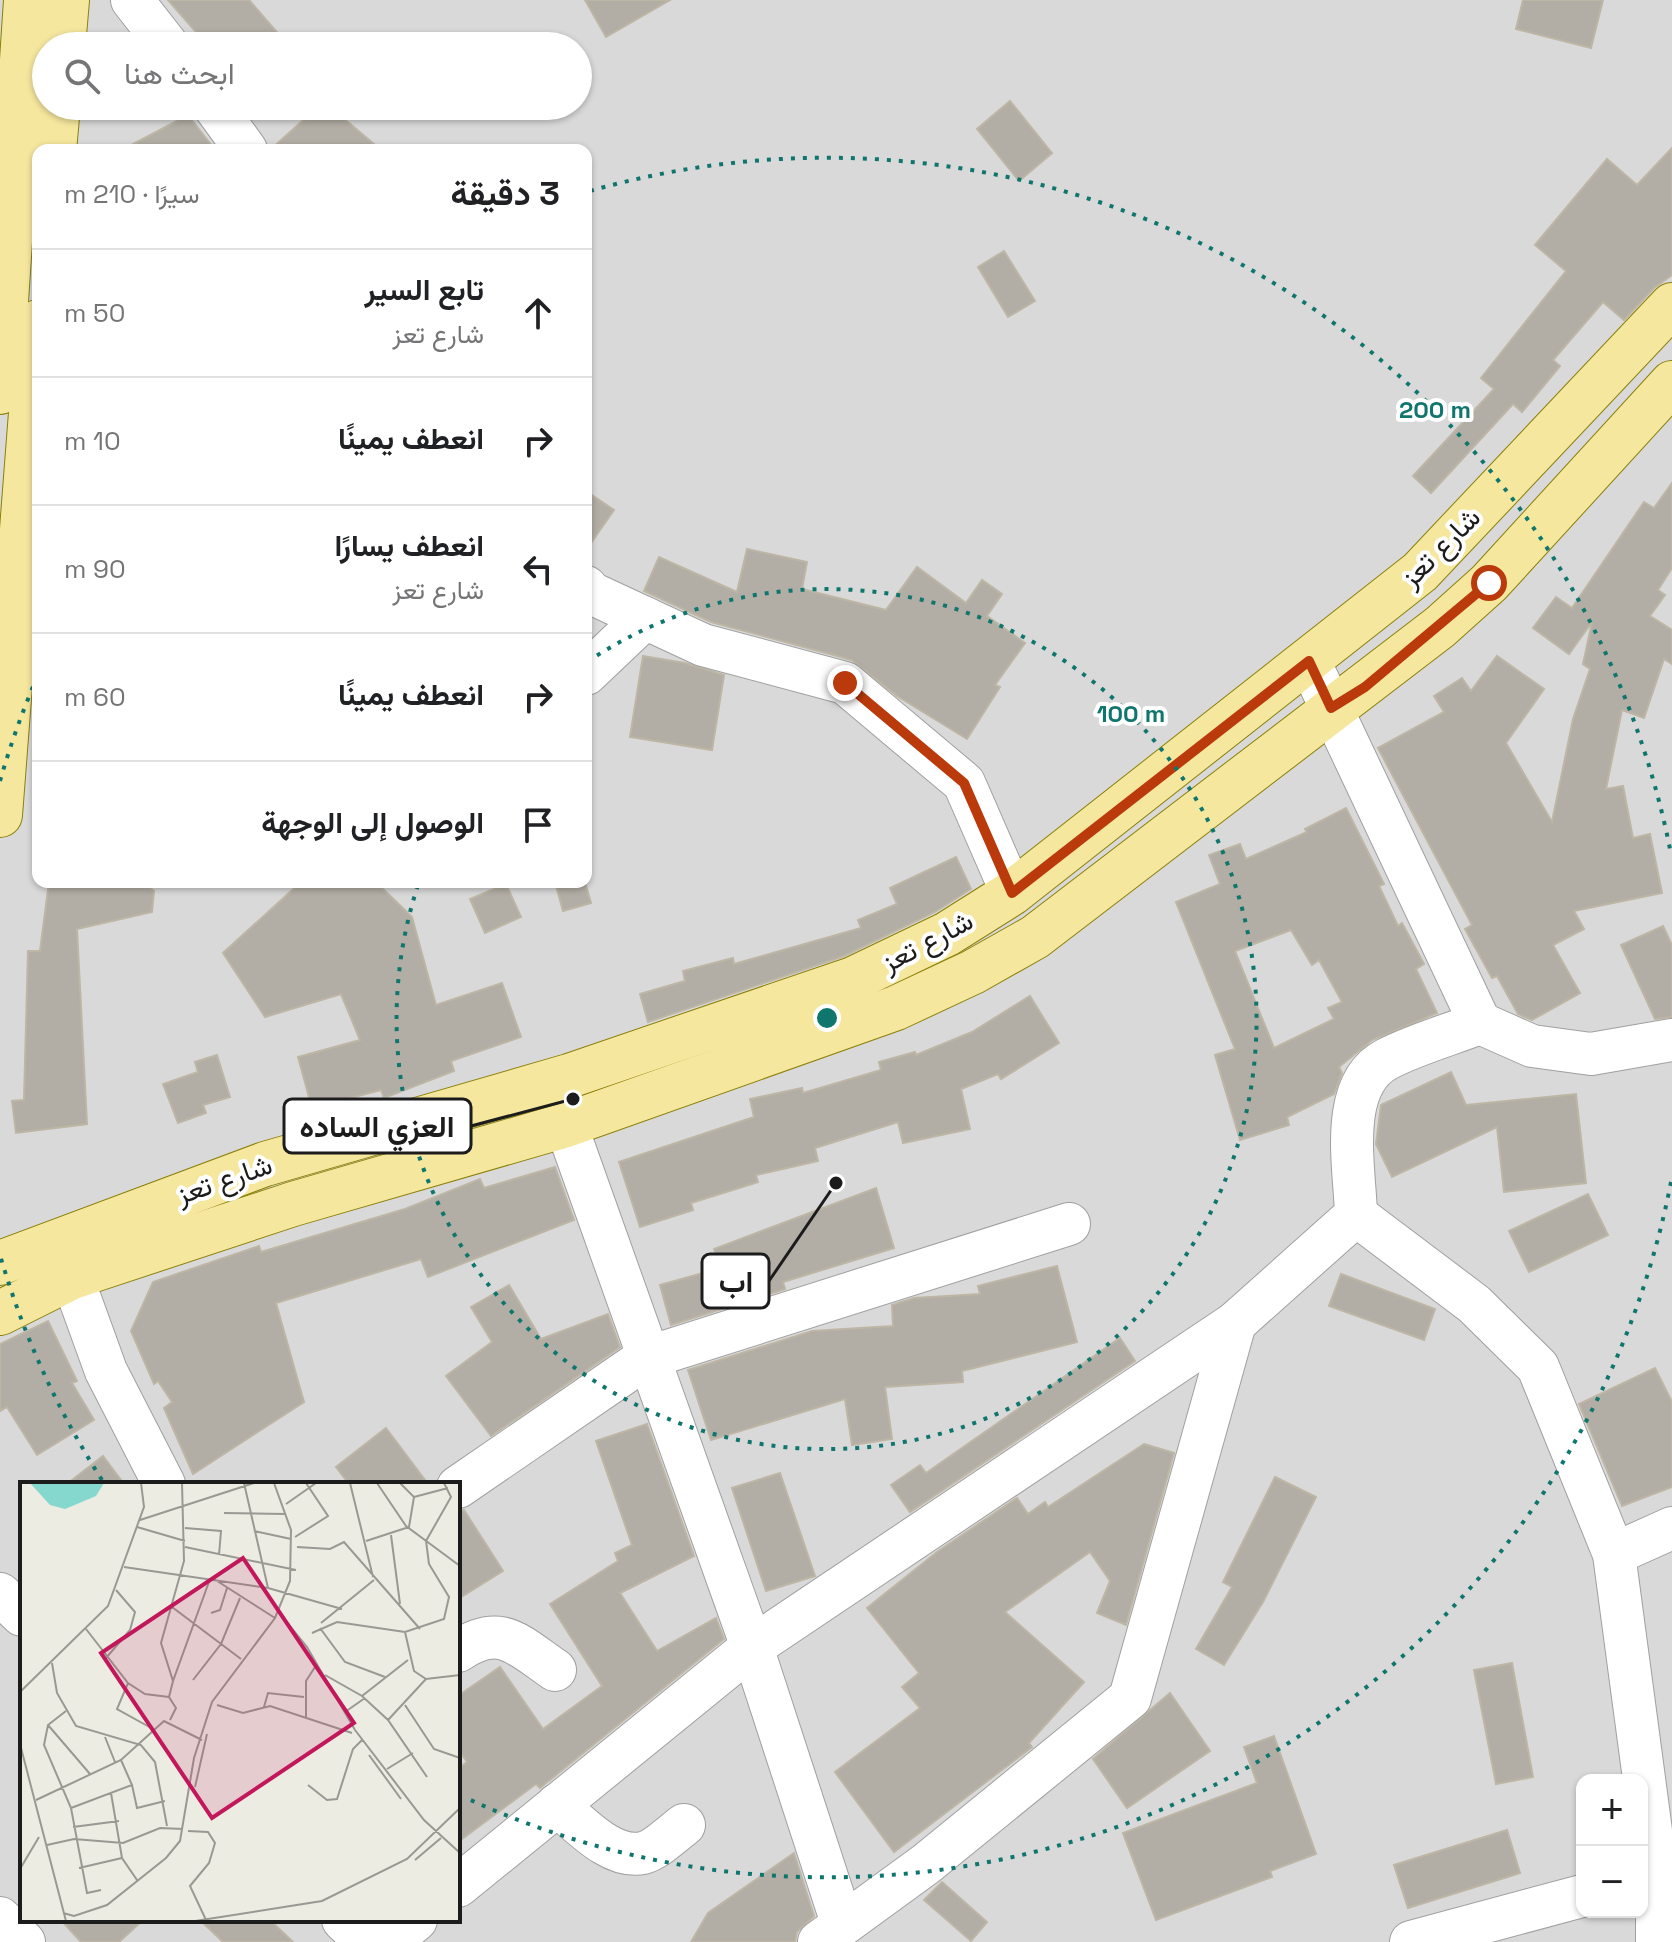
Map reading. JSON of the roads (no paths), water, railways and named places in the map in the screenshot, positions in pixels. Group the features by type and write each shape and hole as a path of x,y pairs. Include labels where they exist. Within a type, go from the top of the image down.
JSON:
{"main road":[{"path":"0,392 24,139 26,0"},
{"path":"64,32 67,0"},
{"path":"24,139 44,120"},
{"name":"شارع تعز","path":"0,1261 265,1164 569,1076 853,979 947,934 1012,893 1420,572 1672,305"},
{"name":"شارع تعز","path":"0,1313 72,1277 293,1204 566,1125 896,1008 973,972 1035,937 1331,708 1377,677 1489,583 1672,383"},
{"path":"0,815 25,663 32,479"}],"street":[{"path":"132,0 157,32"},
{"path":"224,120 242,144"},
{"path":"592,593 703,645 845,683 964,783 1012,893"},
{"path":"592,668 645,618"},
{"path":"1309,661 1480,1023 1532,1046 1591,1054 1667,1052"},
{"path":"460,1884 752,1647 1235,1323 1356,1215 1353,1115 1362,1084 1384,1060 1480,1023"},
{"path":"566,1125 646,1358 752,1647 831,1933 926,1864 1130,1698 1235,1323"},
{"path":"1356,1215 1474,1304 1538,1367 1614,1554 1657,1942"},
{"path":"460,1486 646,1358 1069,1224"},
{"path":"72,1277 106,1371 163,1482"},
{"path":"1614,1554 1672,1528"},
{"path":"0,1594 20,1613"},
{"path":"460,1650 490,1636 506,1637 555,1670"},
{"path":"557,1805 607,1845 624,1852 644,1853 684,1825"},
{"path":"1411,1942 1576,1898"},
{"path":"0,1918 24,1942"},
{"path":"361,1930 405,1922"}],"place":[{"name":"العزي الساده","path":"573,1099"},
{"name":"اب","path":"836,1183"}]}
